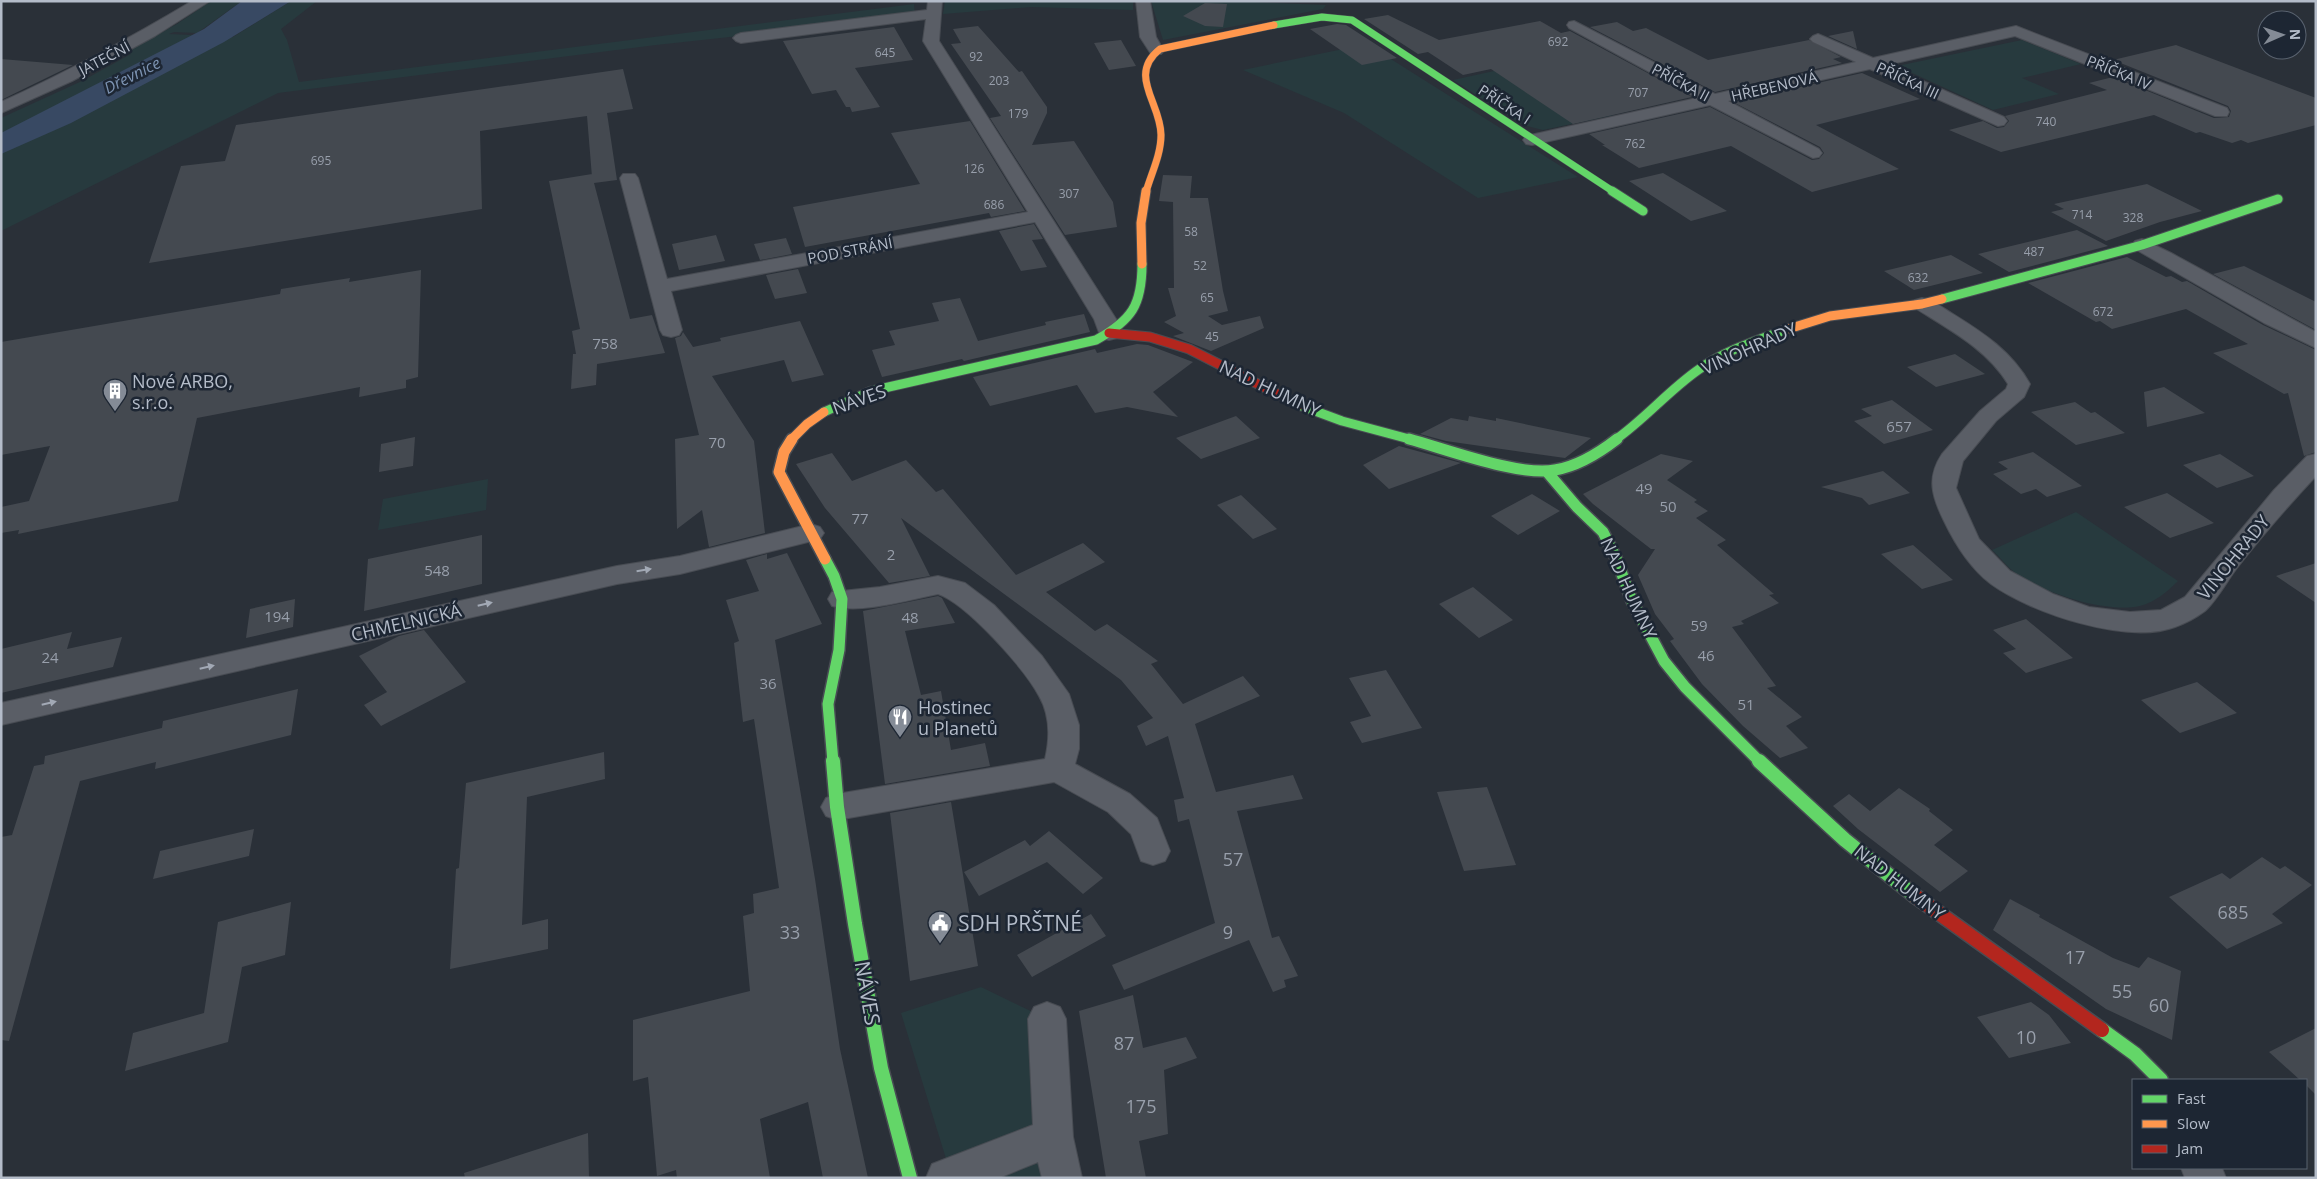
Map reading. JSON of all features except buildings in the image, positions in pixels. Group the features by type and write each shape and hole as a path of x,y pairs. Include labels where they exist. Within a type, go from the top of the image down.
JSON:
{"street":[{"name":"JATEČNÍ","path":"1,108 66,78 154,31 203,1"},
{"path":"741,38 780,30 934,7 931,41 1042,215 1105,319 1109,333 1131,317 1136,309 1140,295 1143,275 1140,217 1143,199 1160,150 1162,129 1149,95 1144,75 1148,63 1156,51 1148,37 1143,1"},
{"name":"PŘÍČKA I","path":"1156,51 1312,16 1340,17 1352,20 1532,140 1643,210"},
{"name":"PŘÍČKA II","path":"1574,25 1813,153"},
{"name":"HŘEBENOVÁ","path":"1532,140 2016,31"},
{"name":"PŘÍČKA IV","path":"2016,31 2221,112"},
{"name":"PŘÍČKA III","path":"1818,39 1998,121"},
{"path":"630,178 671,330"},
{"name":"VINOHRADY","path":"1548,473 1569,468 1609,446 1642,420 1680,382 1726,354 1774,334 1830,316 1922,304 2142,245 2278,199"},
{"name":"POD STRÁNÍ","path":"659,287 1042,215"},
{"path":"2142,245 2316,341"},
{"name":"VINOHRADY","path":"1922,304 1996,355 2014,373 2019,384 2016,392 1988,416 1951,459 1943,488 1968,544 2000,577 2043,601 2087,616 2130,622 2166,620 2195,604 2228,561 2283,496 2316,461"},
{"name":"NAD HUMNY","path":"1109,333 1150,337 1190,350 1287,400 1342,421 1529,472 1548,473 1577,507 1603,532 1616,558 1632,601 1664,661 1685,687 1744,747 1803,803 1906,889 2136,1054 2160,1079"},
{"name":"NÁVES","path":"910,1178 881,1068 855,924 837,807 828,704 839,650 842,600 834,576 780,472 779,458 784,447 808,422 844,401 871,391 1096,340 1109,333"},
{"name":"CHMELNICKÁ","path":"1,714 617,575 680,565 811,533"},
{"path":"842,600 880,596 938,585 956,590 984,612 1032,663 1054,694 1064,725 1063,749 1058,768"},
{"path":"837,807 1058,768 1119,803 1144,827 1153,851"},
{"path":"1047,1019 1053,1137 1062,1178"},
{"path":"946,1178 1053,1137"}],"green space":[{"path":"211,1 242,1 197,33 174,32 169,34 233,37 291,1 317,1 281,29 287,40 299,82 914,4 915,17 656,45 278,93 1,231 1,118 82,81 131,54 124,53 177,24"},
{"path":"945,1 1133,1 1133,10 1031,7 943,14"},
{"path":"1151,1 1256,1 1326,5 1323,9 1163,40"},
{"path":"2022,40 2081,64 2022,78 2059,94 1993,110 1897,66"},
{"path":"1367,44 1578,177 1478,198 1344,113 1243,70"},
{"path":"1531,63 1614,115 1543,130 1523,125 1453,80"},
{"path":"488,479 486,510 378,530 383,499"},
{"path":"2076,512 2178,581 2151,602 2140,606 2127,608 2096,605 2048,591 2014,572 1992,550"},
{"path":"981,987 1047,1019 1062,1178 952,1178 901,1013"}],"water":[{"name":"Dřevnice","path":"242,1 291,1 224,42 71,123 1,154 1,133 204,29"}],"traffic: fast":[{"path":"1274,25 1322,17 1352,20 1643,211"},
{"path":"1942,299 2142,245 2278,199"},
{"path":"824,412 871,391 1096,340 1119,326 1134,311 1141,291 1142,264"},
{"path":"1299,405 1342,421 1529,472 1555,470 1579,463 1601,451 1698,370 1740,347 1785,330"},
{"path":"1548,473 1577,507 1603,532 1616,558 1632,601 1664,661 1685,687 1782,784 1845,840 1915,896"},
{"path":"825,559 834,576 842,599 839,650 828,704 837,807 855,924 881,1068 910,1178"},
{"path":"2102,1030 2135,1054 2160,1079"}],"traffic: slow":[{"path":"1142,264 1140,231 1142,207 1158,156 1161,138 1159,119 1147,87 1145,76 1146,66 1150,57 1160,49 1274,25"},
{"path":"1785,330 1830,316 1922,304 1942,299"},
{"path":"824,412 794,436 784,452 779,472 825,559"}],"traffic: jam":[{"path":"1109,333 1150,337 1189,349 1299,405"},
{"path":"1915,896 2102,1030"}],"place":[{"name":"Nové ARBO, s.r.o.","path":"115,412"},
{"name":"Hostinec u Planetů","path":"900,738"},
{"name":"SDH PRŠTNÉ","path":"940,944"}]}
